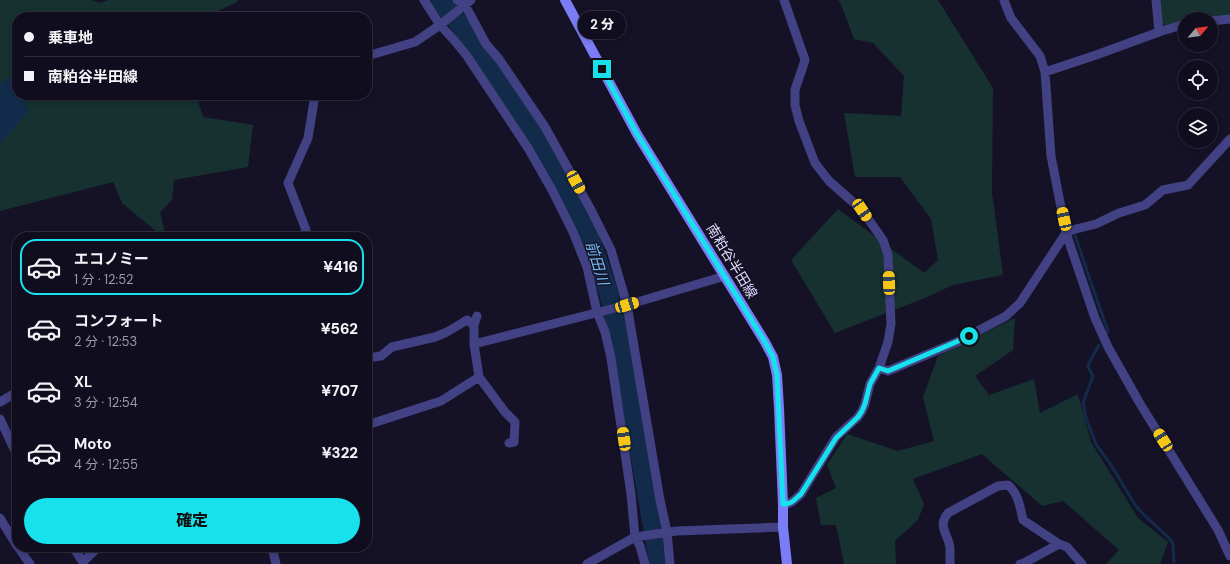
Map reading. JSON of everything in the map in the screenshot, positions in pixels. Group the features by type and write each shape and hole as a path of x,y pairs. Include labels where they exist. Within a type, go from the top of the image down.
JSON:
{"main road":[{"name":"南粕谷半田線","path":"564,0 637,134 773,357 777,375 783,527 787,564"}],"street":[{"path":"424,0 440,25 467,56 528,148 552,190 573,232 587,268 600,311 610,358 638,537 645,564"},
{"path":"783,504 793,501 801,494 836,438 858,417 865,404 870,384 879,368 888,342 891,324 888,255 883,240 862,210 829,181 815,163 799,122 795,105 795,90 805,60 784,0"},
{"path":"1004,0 1012,18 1040,56 1045,72 1051,156 1066,233 1095,318 1108,347 1139,402 1218,530 1230,556"},
{"path":"1156,0 1159,32"},
{"path":"372,55 415,42 440,25 464,2 486,44 499,59 546,127 591,210 610,250 624,305 667,532 670,564"},
{"path":"1218,20 1230,19"},
{"path":"1045,72 1178,26"},
{"path":"305,232 306,230 288,183 308,138 314,100"},
{"path":"879,368 888,371 911,362 956,342 1006,316 1020,303 1066,233 1096,224 1119,213 1145,206 1163,190 1188,184 1230,139"},
{"path":"474,344 624,305 725,276"},
{"path":"372,357 381,356 392,347 435,337 447,332 467,320 476,320 474,344 479,377 505,412 515,422 514,442 509,444"},
{"path":"372,423 441,401 479,377"},
{"path":"0,402 12,395"},
{"path":"0,419 12,444"},
{"path":"950,564 950,547 943,530 943,519 948,513 998,486 1008,485 1018,498 1023,520 1059,544 1067,547 1082,564"},
{"path":"0,518 12,538"},
{"path":"588,564 638,537 667,532 783,527"},
{"path":"1020,564 1059,544"},
{"path":"21,552 30,564"},
{"path":"75,552 83,563 93,552"},
{"path":"273,552 276,564"}],"green space":[{"path":"0,0 91,0 101,3 108,0 237,0 237,2 216,12 12,12 12,100 198,100 203,117 253,125 248,167 174,180 172,200 160,212 165,232 157,232 122,203 113,182 0,211"},
{"path":"838,0 938,0 993,88 992,192 1003,275 953,285 925,298 835,333 791,260 838,209 924,273 938,260 931,219 900,177 855,177 844,113 901,116 904,76 873,43 854,39"},
{"path":"1160,0 1230,0 1230,15 1218,18 1218,12 1178,12 1178,22 1165,26 1161,22"},
{"path":"1015,318 1013,350 975,376 989,395 1034,379 1040,413 1078,394 1091,442 1138,518 1168,542 1160,564 1106,564 1119,550 1063,501 1042,506 982,454 913,479 924,504 918,520 895,541 896,564 844,564 836,525 821,525 816,498 836,488 827,465 847,434 898,451 934,441 923,397 938,356"}],"water":[{"path":"8,78 12,81 12,100 23,100 28,110 27,115 23,117 0,145 0,86 5,79"}],"waterway":[{"name":"前田川","path":"440,0 471,39 540,143 563,182 591,241 608,291 620,339 659,564"},
{"path":"1075,235 1090,280"},
{"path":"1091,283 1108,331 1106,334"},
{"path":"1099,345 1088,367 1093,376 1083,403 1086,418 1096,444 1113,468 1135,505 1170,539 1173,544 1174,562"}],"route":[{"path":"602,69 637,134 773,357 777,375 783,504 793,501 801,494 822,458 836,438 858,417 865,404 870,384 879,368 888,371 969,336"}]}
